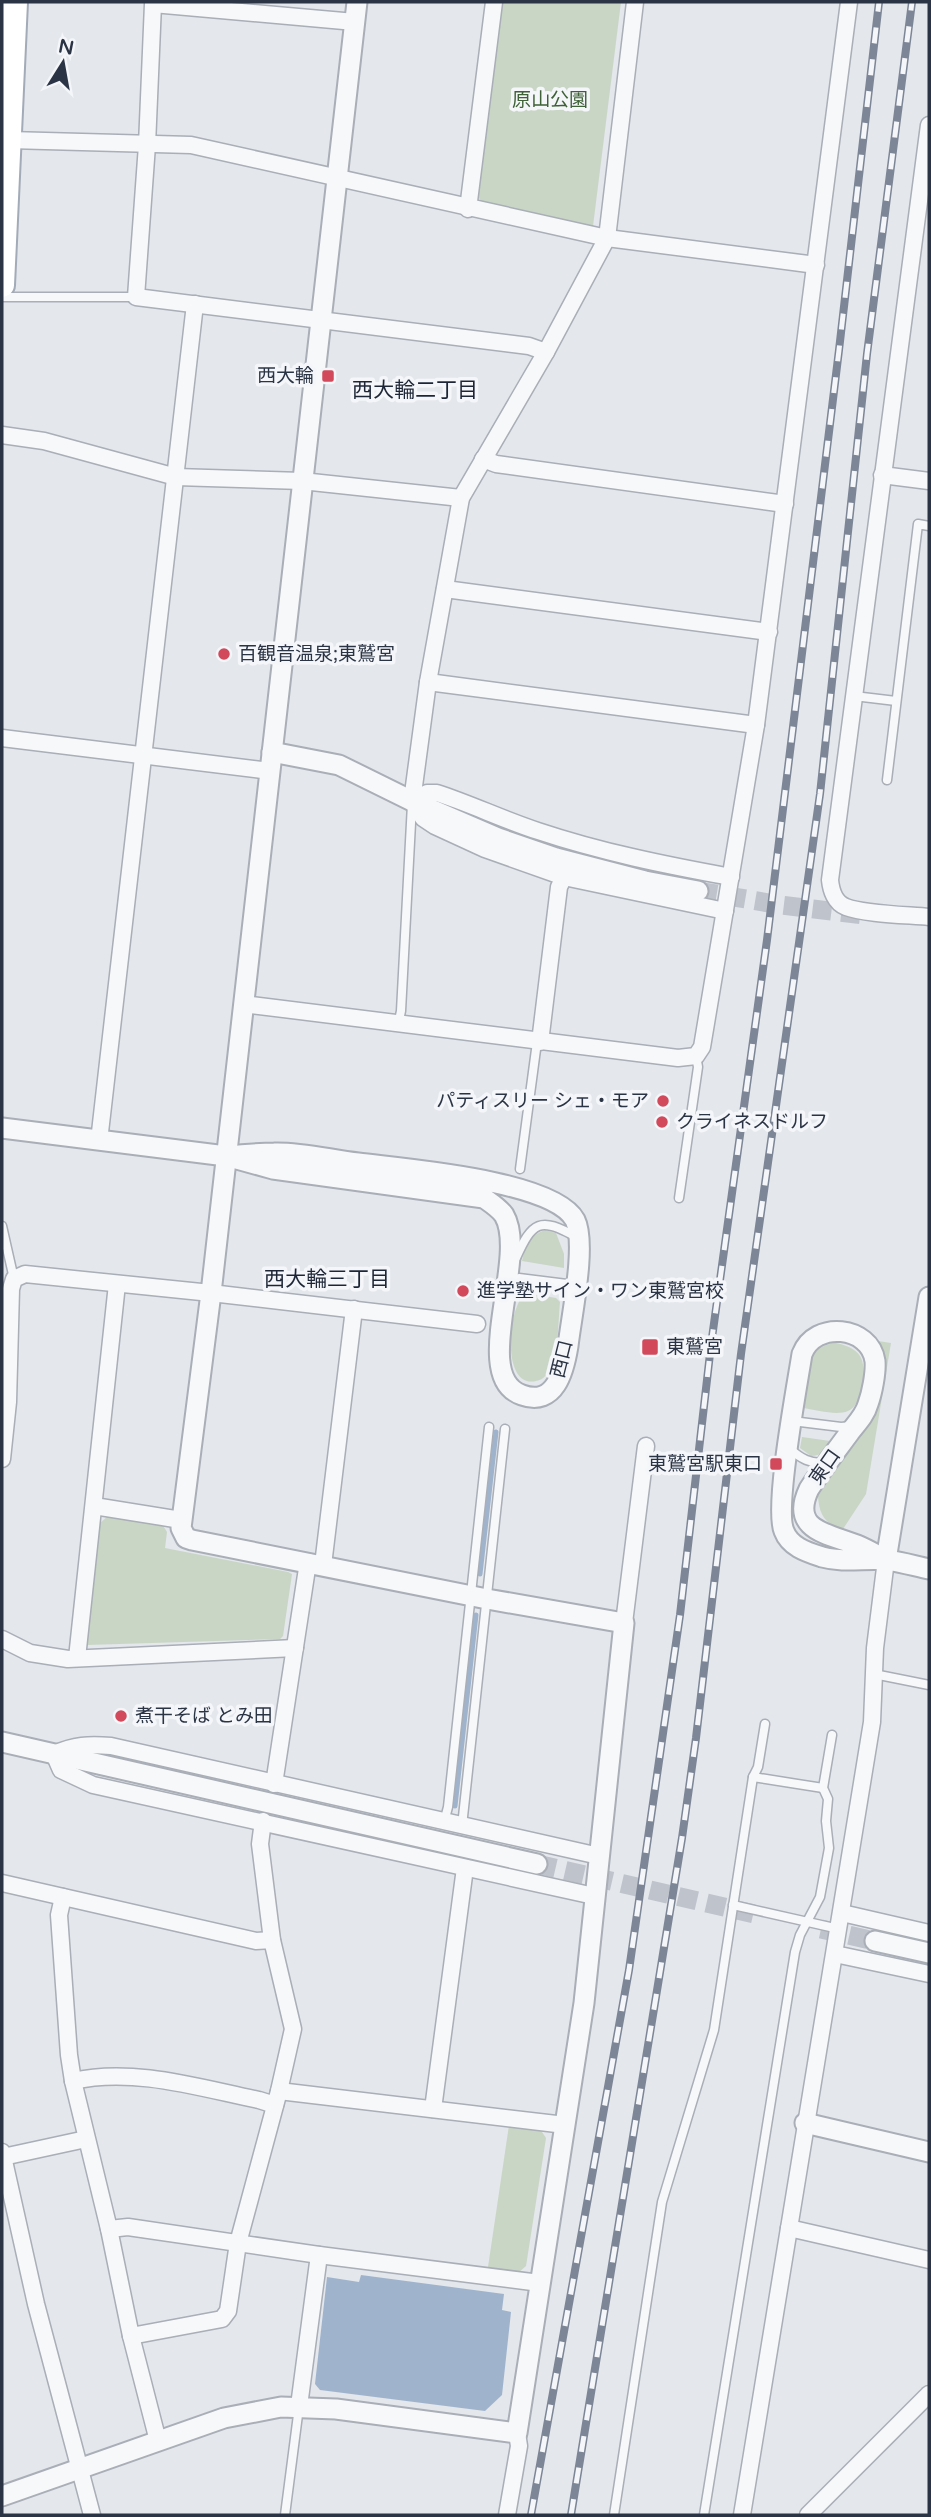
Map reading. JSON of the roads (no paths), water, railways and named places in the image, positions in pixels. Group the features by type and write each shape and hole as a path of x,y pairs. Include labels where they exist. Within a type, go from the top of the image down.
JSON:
{"main road":[{"path":"2,285 15,2"}],"street":[{"path":"357,2 211,1293 181,1520 183,1534 192,1540 624,1623"},
{"path":"468,209 494,2"},
{"path":"635,2 607,239 546,352 461,498 428,682 412,801 423,818 435,826 485,849 564,877 725,911"},
{"path":"243,1004 678,1058 696,1056 702,1047 756,725 849,2"},
{"path":"355,22 153,4 147,145 136,297 529,346 546,352"},
{"path":"929,125 830,880 831,889 845,907 929,917"},
{"path":"9,141 191,145 607,239 816,265"},
{"path":"99,1141 195,304"},
{"path":"2,435 44,441 176,477 302,481 461,498"},
{"path":"483,459 496,464 786,504"},
{"path":"882,475 929,481"},
{"path":"445,589 769,632"},
{"path":"428,682 756,725"},
{"path":"2,738 143,755 339,765 412,801 498,838 556,858 645,881 698,891"},
{"path":"412,801 427,793 437,793 579,844 642,861 731,877"},
{"path":"538,1042 559,887 564,877"},
{"path":"2,1128 226,1156 276,1152 492,1181 541,1197 568,1211 577,1226 579,1238"},
{"name":"西口","path":"226,1156 274,1169 484,1198 498,1209 505,1217 509,1229 508,1280 499,1340 502,1374 508,1386 524,1396 547,1395 561,1377 565,1363 579,1238"},
{"path":"2,1459 8,1402 11,1289 14,1279 25,1274 477,1324"},
{"path":"77,1658 117,1284"},
{"path":"742,2515 872,1723 874,1674 886,1560 929,1297"},
{"path":"274,1784 295,1648 316,1563 354,1309"},
{"name":"東口","path":"836,1331 852,1335 866,1343 875,1361 868,1406 806,1496 804,1504 809,1523 814,1530 824,1535 856,1544 886,1560 841,1561 808,1552 791,1542 782,1528 781,1516 802,1354 806,1344 818,1334 836,1331"},
{"path":"508,2515 519,2446 517,2433 584,2004 624,1623 646,1447"},
{"path":"94,1506 181,1520"},
{"path":"886,1560 929,1569"},
{"path":"2,1639 43,1657 77,1658 295,1648"},
{"path":"2,1742 537,1864"},
{"path":"54,1754 72,1746 111,1746 599,1856"},
{"path":"54,1754 61,1770 93,1785 594,1896"},
{"path":"131,2336 222,2319 228,2311 238,2243 293,2028 272,1940 260,1844 263,1821"},
{"path":"433,2109 465,1868"},
{"path":"2,1883 256,1941 272,1940"},
{"path":"63,1897 59,1915 73,2081 131,2336 158,2441"},
{"path":"840,1921 929,1933"},
{"path":"875,1941 929,1953"},
{"path":"835,1954 929,1974"},
{"path":"73,2081 113,2076 158,2080 259,2100 277,2098 433,2109 565,2125"},
{"path":"805,2123 929,2152"},
{"path":"86,2139 2,2155 5,2184 92,2515"},
{"path":"109,2230 128,2227 540,2283"},
{"path":"789,2228 929,2260"},
{"path":"299,2406 319,2255"},
{"path":"808,2515 929,2394"},
{"path":"2,2496 224,2418 263,2410 299,2406 336,2409 517,2433"}],"lane":[{"path":"2,297 136,297"},
{"path":"887,780 918,524 929,526"},
{"path":"854,696 896,701"},
{"path":"398,1024 401,1011 412,801"},
{"path":"520,1169 538,1042"},
{"path":"678,1198 698,1067 696,1056"},
{"path":"508,1280 532,1228 541,1224 552,1224 579,1238"},
{"path":"2,1226 14,1279"},
{"path":"508,1280 519,1278 575,1285"},
{"path":"792,1421 841,1427 855,1426"},
{"path":"462,1826 489,1427"},
{"path":"444,1822 505,1429"},
{"path":"789,1448 797,1456 814,1463 829,1461"},
{"path":"874,1674 929,1685"},
{"path":"614,2515 662,2202 714,2030 753,1777 758,1767 765,1724"},
{"path":"704,2515 795,1952 820,1897 829,1848 826,1821 828,1799 823,1788 832,1735"},
{"path":"753,1777 823,1788"},
{"path":"733,1905 807,1922 840,1921"},
{"path":"285,2515 299,2406"}],"water":[{"path":"361,2275 504,2294 502,2310 511,2312 502,2395 485,2411 320,2390 315,2384 327,2277 359,2282"}],"waterway":[{"path":"480,1574 496,1432"},
{"path":"455,1806 476,1615"}],"tunnel":[{"path":"698,891 863,915"},
{"path":"537,1864 754,1914"},
{"path":"821,1929 875,1941"}],"railway":[{"path":"531,2515 629,1970 680,1615 711,1345 767,940 879,2"},
{"path":"571,2515 696,1738 741,1354 820,794 867,354 912,2"}],"place":[{"name":"西大輪","path":"328,376"},
{"name":"百観音温泉;東鷲宮","path":"224,654"},
{"name":"パティスリー シェ・モア","path":"663,1101"},
{"name":"クライネスドルフ","path":"662,1122"},
{"name":"進学塾サイン・ワン東鷲宮校","path":"463,1291"},
{"name":"東鷲宮","path":"650,1347"},
{"name":"東鷲宮駅東口","path":"776,1464"},
{"name":"煮干そば とみ田","path":"121,1716"}],"district":[{"name":"西大輪二丁目","path":"415,390"},
{"name":"西大輪三丁目","path":"327,1279"}],"park label":[{"name":"原山公園","path":"550,100"}]}
